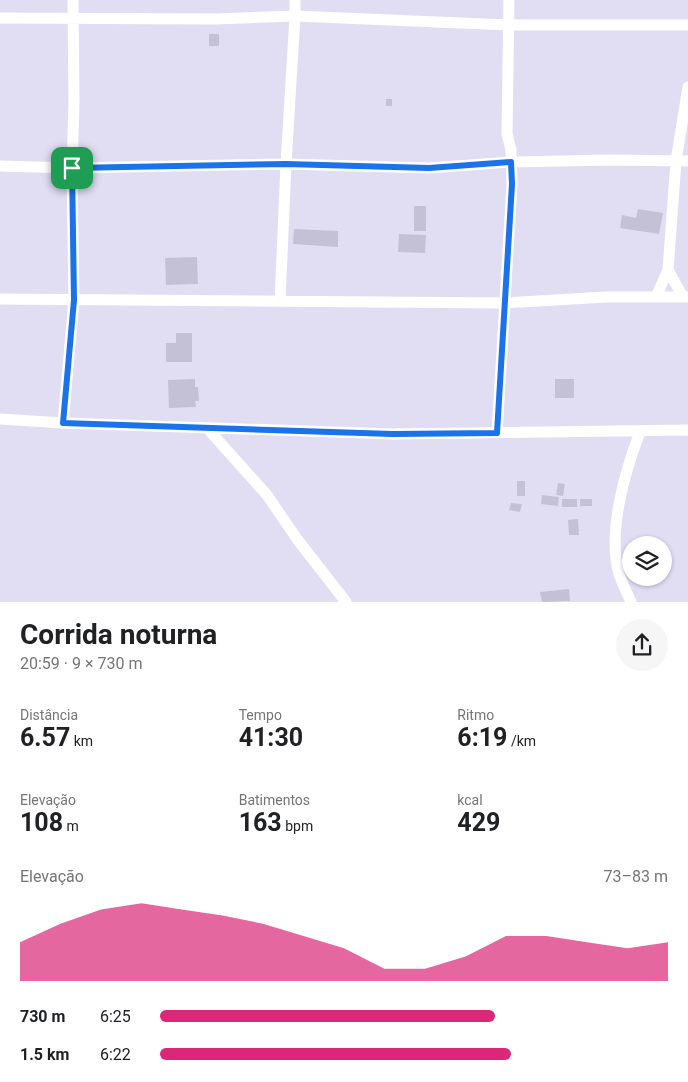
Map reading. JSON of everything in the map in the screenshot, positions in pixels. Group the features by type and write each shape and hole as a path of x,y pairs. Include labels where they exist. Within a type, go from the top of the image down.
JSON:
{"street":[{"path":"63,423 74,300 72,168 74,101 73,0"},
{"path":"280,301 295,16 294,0"},
{"path":"497,433 512,184 511,150 507,134 509,0"},
{"path":"0,18 72,20 215,19 295,16 508,25 688,25"},
{"path":"656,297 668,270 682,161 688,87"},
{"path":"0,166 72,168 286,164 429,168 511,162 682,161"},
{"path":"668,270 685,297"},
{"path":"0,298 505,303 606,297 685,297"},
{"path":"0,419 63,423 392,434 688,430"},
{"path":"207,428 267,495 297,539 346,602"},
{"path":"631,602 619,574 614,538 623,487 640,432"}],"building":[{"path":"209,34 219,34 219,46 209,46"},
{"path":"386,99 392,99 392,106 386,106"},
{"path":"414,206 426,206 426,231 414,231"},
{"path":"638,209 663,213 659,234 620,228 622,215 636,218"},
{"path":"294,229 338,231 338,247 293,244"},
{"path":"399,234 426,235 425,253 398,252"},
{"path":"197,257 198,284 166,285 165,258"},
{"path":"176,333 192,333 192,362 166,362 166,343 176,343"},
{"path":"195,379 195,387 198,387 199,401 195,401 196,407 169,408 168,380"},
{"path":"555,379 574,379 574,398 555,398"},
{"path":"517,481 525,481 525,496 517,496"},
{"path":"558,483 565,484 563,496 556,495"},
{"path":"542,495 559,497 558,506 541,504"},
{"path":"562,499 577,499 577,507 562,507"},
{"path":"580,499 592,499 592,506 580,506"},
{"path":"511,503 522,504 520,512 509,510"},
{"path":"578,519 579,535 569,535 568,520"},
{"path":"569,589 570,601 542,602 540,592"}],"route":[{"path":"511,162 512,184 497,433 392,434 63,423 74,300 72,168 286,164 429,168 511,162"}]}
